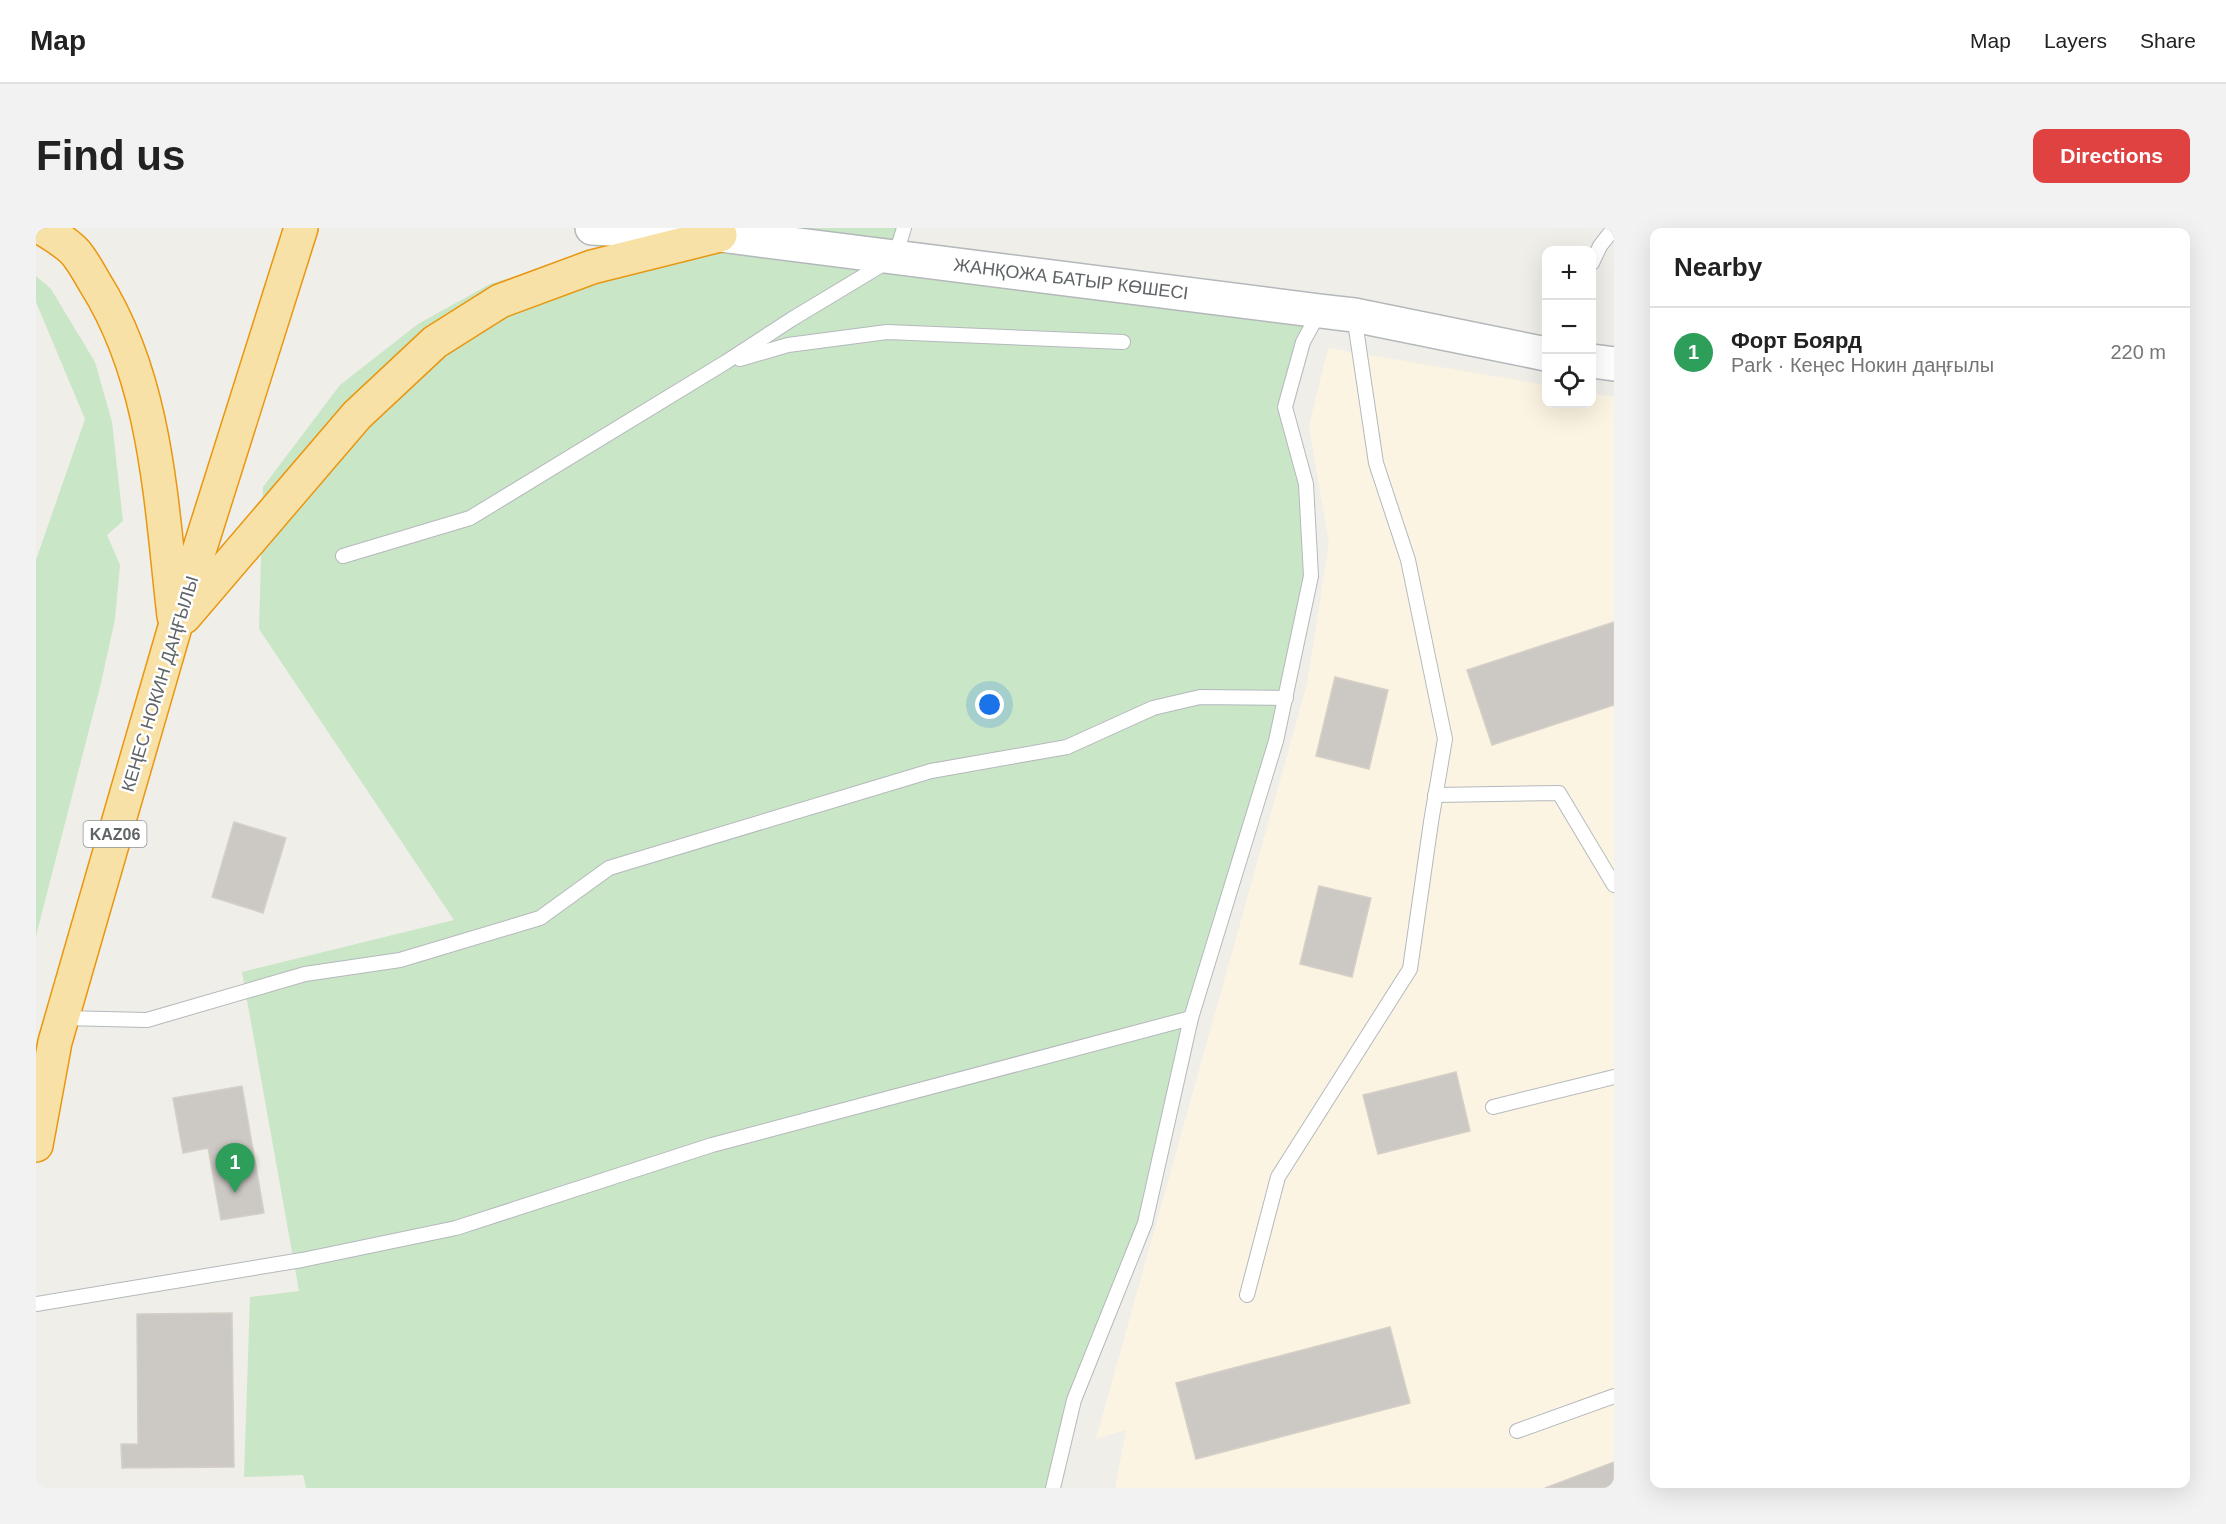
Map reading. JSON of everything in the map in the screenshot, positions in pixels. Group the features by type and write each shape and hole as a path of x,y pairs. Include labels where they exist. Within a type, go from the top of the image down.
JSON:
{"highway":[{"path":"42,228 75,252 101,293 121,331 153,437 175,627"},
{"name":"КЕҢЕС НОКИН ДАҢҒЫЛЫ","path":"36,1145 55,1042 175,627 302,228"},
{"path":"175,627 357,415 435,342 500,301 592,267 710,232"}],"main road":[{"name":"ЖАНҚОЖА БАТЫР КӨШЕСІ","path":"592,228 900,243 1354,315 1542,351"},
{"path":"1596,361 1614,364"}],"lane":[{"path":"1596,254 1614,228"},
{"path":"343,556 470,518 726,363 900,243"},
{"path":"1053,1488 1074,1400 1144,1223 1191,1018 1276,741 1286,698 1311,576 1306,484 1285,407 1303,342 1320,310"},
{"path":"1246,1295 1278,1178 1410,969 1445,739 1408,560 1376,463 1354,315"},
{"path":"726,363 788,345 887,332 1123,342"},
{"path":"62,1018 147,1020 305,974 400,960 540,918 609,868 931,771 1066,747 1153,708 1200,697 1286,698"},
{"path":"1436,795 1559,793 1614,885"},
{"path":"36,1304 302,1260 456,1228 712,1145 1191,1018"},
{"path":"1493,1107 1614,1077"},
{"path":"1517,1431 1614,1396"}],"shaded area":[{"path":"1328,348 1542,384 1542,408 1596,408 1596,394 1614,397 1614,1488 1115,1488 1126,1430 1096,1439 1307,684 1329,543 1309,426"}],"green space":[{"path":"715,228 904,228 896,257 1320,311 1285,407 1306,484 1311,576 1291,674 1191,1018 1145,1223 1074,1400 1053,1488 306,1488 303,1475 244,1477 250,1297 299,1291 242,972 454,920 259,629 263,487 340,385 418,324 490,284 587,254"},
{"path":"36,276 51,289 95,362 112,422 123,521 107,535 120,565 115,619 101,683 36,936 36,560 85,419 36,302"}],"building":[{"path":"1614,622 1614,705 1492,745 1467,670"},
{"path":"1335,677 1388,690 1369,769 1316,756"},
{"path":"234,822 286,838 263,913 212,897"},
{"path":"1319,886 1371,898 1352,977 1300,964"},
{"path":"1456,1072 1470,1131 1378,1154 1363,1095"},
{"path":"242,1086 264,1213 221,1220 208,1148 183,1153 173,1098"},
{"path":"232,1313 234,1467 122,1468 121,1444 138,1444 137,1314"},
{"path":"1390,1327 1410,1403 1196,1459 1176,1383"},
{"path":"1614,1462 1614,1488 1545,1488"}],"place":[{"name":"Форт Боярд","path":"235,1193"}]}
